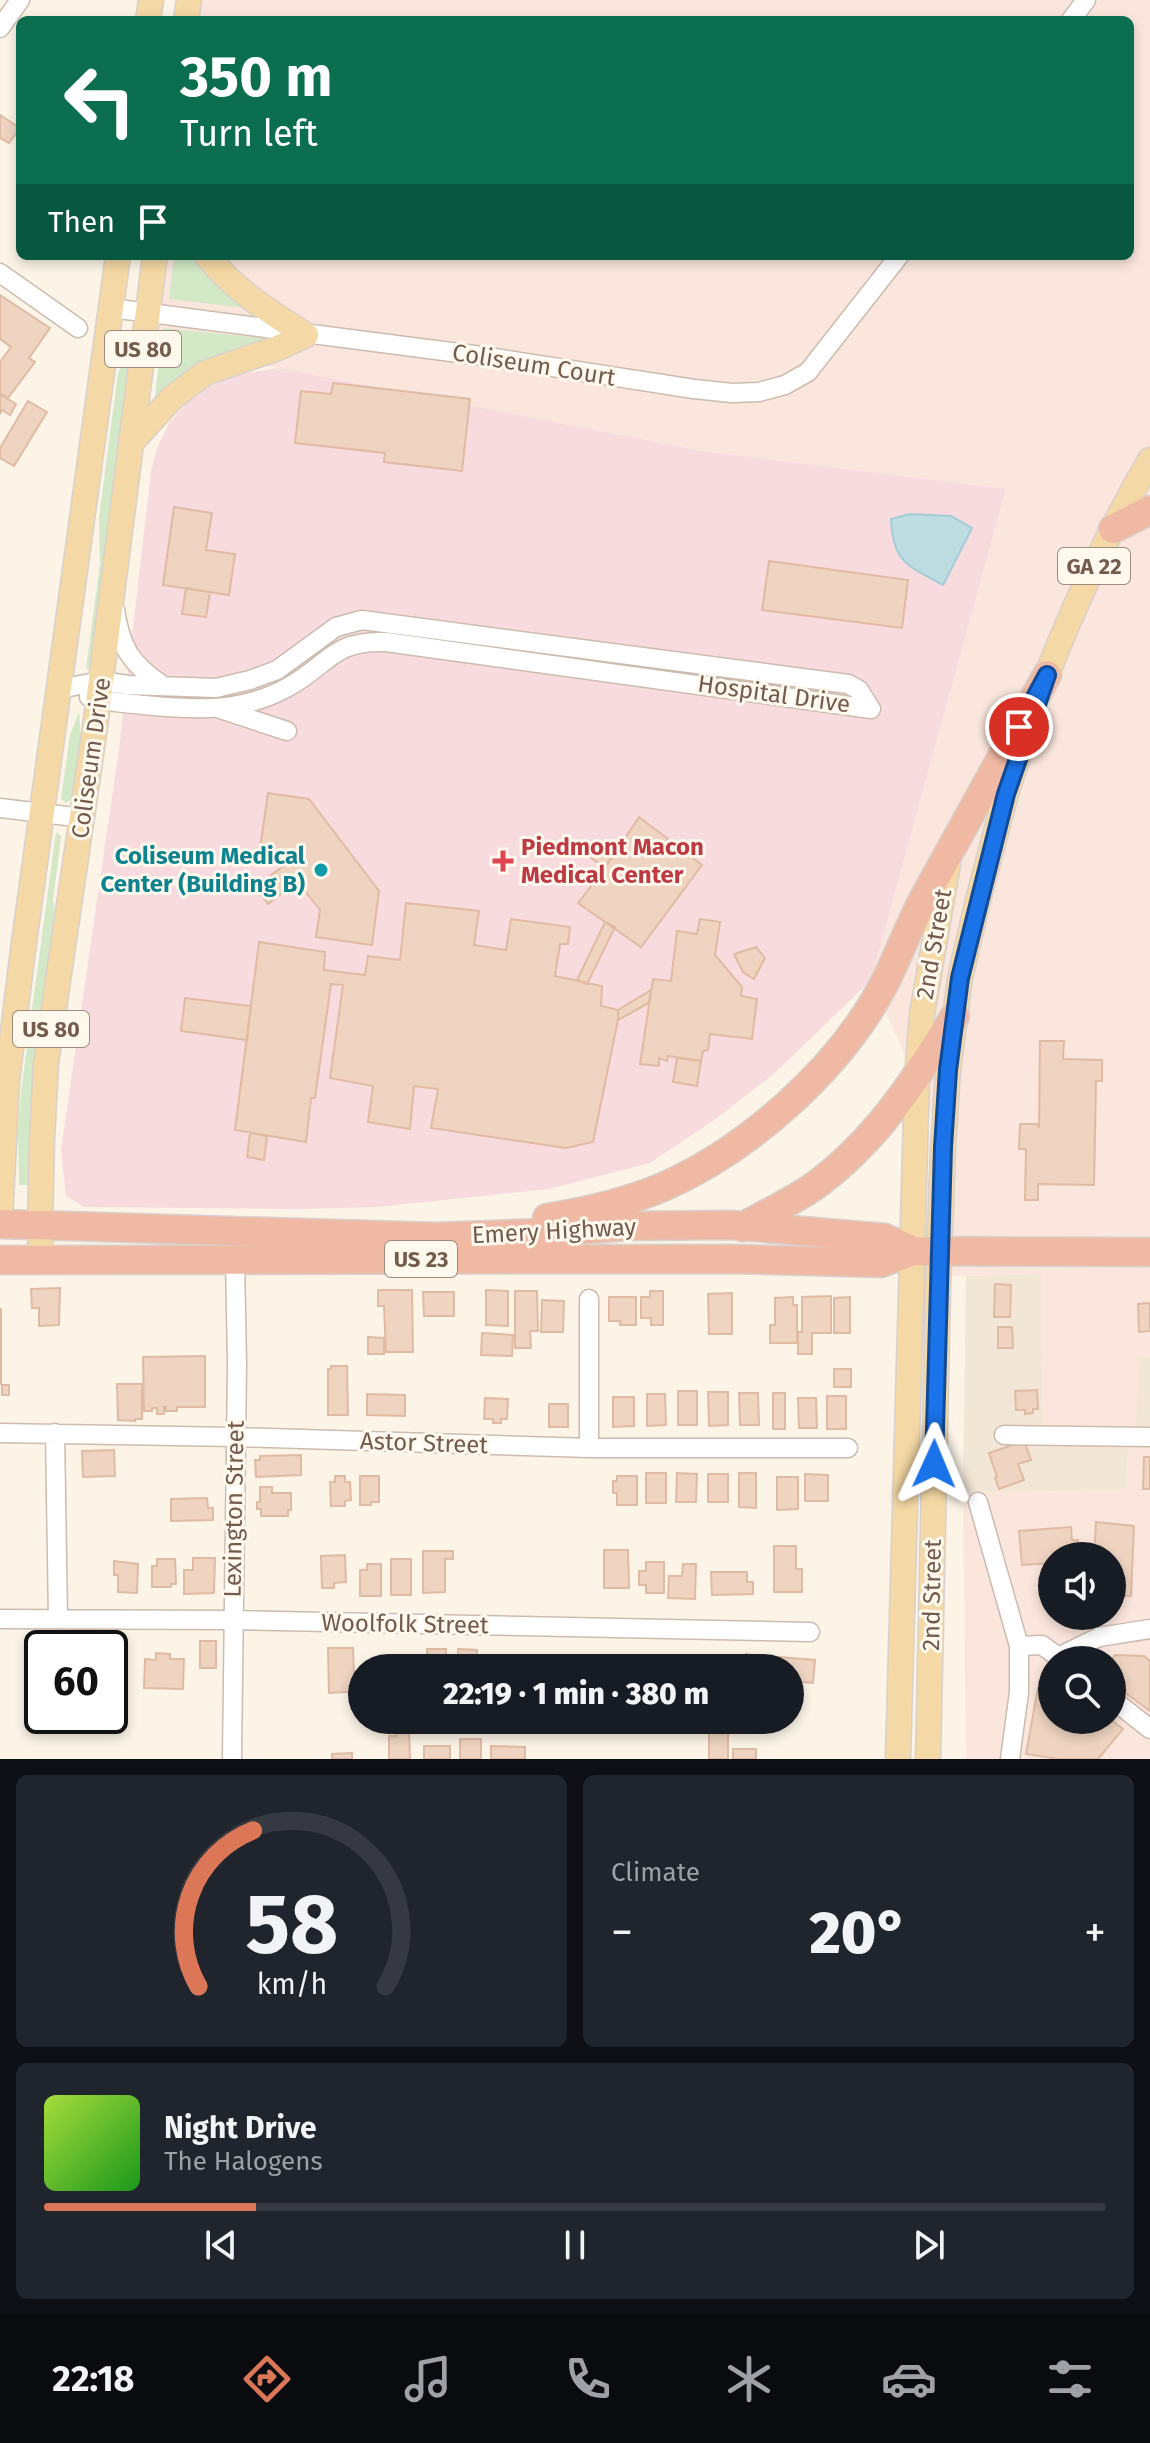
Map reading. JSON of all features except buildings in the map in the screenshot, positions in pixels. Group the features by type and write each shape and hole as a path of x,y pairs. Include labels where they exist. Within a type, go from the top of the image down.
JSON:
{"highway":[{"path":"1113,529 1150,510"},
{"path":"435,1237 555,1217 663,1187 741,1142 777,1114 817,1076 859,1024 883,986 922,901 1047,675"},
{"path":"683,1261 787,1203 831,1172 873,1133 917,1077 955,1016"},
{"name":"Emery Highway","path":"0,1223 303,1232 362,1237 531,1234 626,1226 744,1226 885,1238 926,1252"},
{"name":"Emery Highway","path":"0,1260 733,1259 881,1263 926,1252 1150,1252"}],"main road":[{"name":"Coliseum Drive","path":"0,1223 7,1081 117,260"},
{"name":"Coliseum Drive","path":"41,1260 46,1063 113,596 155,260"},
{"path":"210,260 242,293 306,335"},
{"path":"132,442 170,399 205,373 306,335"},
{"name":"2nd Street","path":"898,1759 926,1252 943,1147 948,1070 960,978 1006,794 1047,675 1088,577 1150,460"},
{"name":"2nd Street","path":"928,1759 926,1252 917,1077 922,1014 934,935 952,849"},
{"path":"0,1232 0,1260"}],"street":[{"path":"0,28 20,0"},
{"name":"Coliseum Court","path":"111,308 482,356 694,389 759,392 785,385 808,372 896,260"},
{"path":"0,273 78,328"},
{"path":"113,596 124,649 135,664 162,685"},
{"name":"Hospital Drive","path":"59,689 100,690 196,710 220,709 286,688 344,646 365,641 871,709 859,690 848,684 362,620 336,627 277,670 250,680 216,688 128,685 100,690"},
{"path":"220,709 287,731"},
{"path":"0,808 83,818"},
{"name":"Lexington Street","path":"232,1759 237,1363 235,1259"},
{"path":"589,1299 589,1448"},
{"name":"Astor Street","path":"0,1433 589,1448 848,1448"},
{"path":"55,1433 58,1619"},
{"path":"1004,1435 1150,1437"},
{"path":"978,1502 1019,1646 1019,1692 1010,1759"},
{"name":"Woolfolk Street","path":"0,1619 232,1620 810,1632"},
{"path":"1083,1646 1099,1637 1150,1629"},
{"path":"1019,1646 1043,1646"},
{"path":"1126,1710 1150,1729"}],"shaded area":[{"path":"197,0 1150,0 1150,1357 1140,1357 1136,1430 1043,1429 1041,1274 949,1276 949,1153 871,980 1006,490 702,451 279,368 158,350 168,260 1134,260 1134,16 195,16"},
{"name":"Piedmont Macon Medical Center","path":"279,368 702,451 1006,489 871,980 775,1073 713,1121 650,1163 549,1189 378,1207 84,1207 66,1196 61,1150 120,741 151,471 157,448 169,423 205,388 241,374"},
{"path":"1041,1274 1043,1429 1140,1357 1150,1357 1150,1448 1128,1449 1126,1490 963,1493 966,1276"},
{"path":"1150,1448 1150,1759 966,1759 963,1493 1126,1490 1128,1449"}],"green space":[{"path":"174,260 198,260 223,289 245,308 169,299"},
{"path":"163,328 280,340 154,404"},
{"path":"133,345 91,667 86,669 100,564 99,517 118,373"},
{"path":"79,712 81,737 72,799 66,803 61,799 70,735"},
{"path":"56,832 61,836 53,901 56,916 31,1185 19,1185 21,1091"}],"water":[{"path":"910,514 951,516 972,528 943,585 912,567 899,554 891,519"}],"place":[{"name":"Piedmont Macon Medical Center","path":"503,861"},
{"name":"Coliseum Medical Center (Building B)","path":"321,870"}],"route":[{"path":"934,1464 943,1147 948,1070 960,978 1006,794 1047,675 1019,727"}]}
